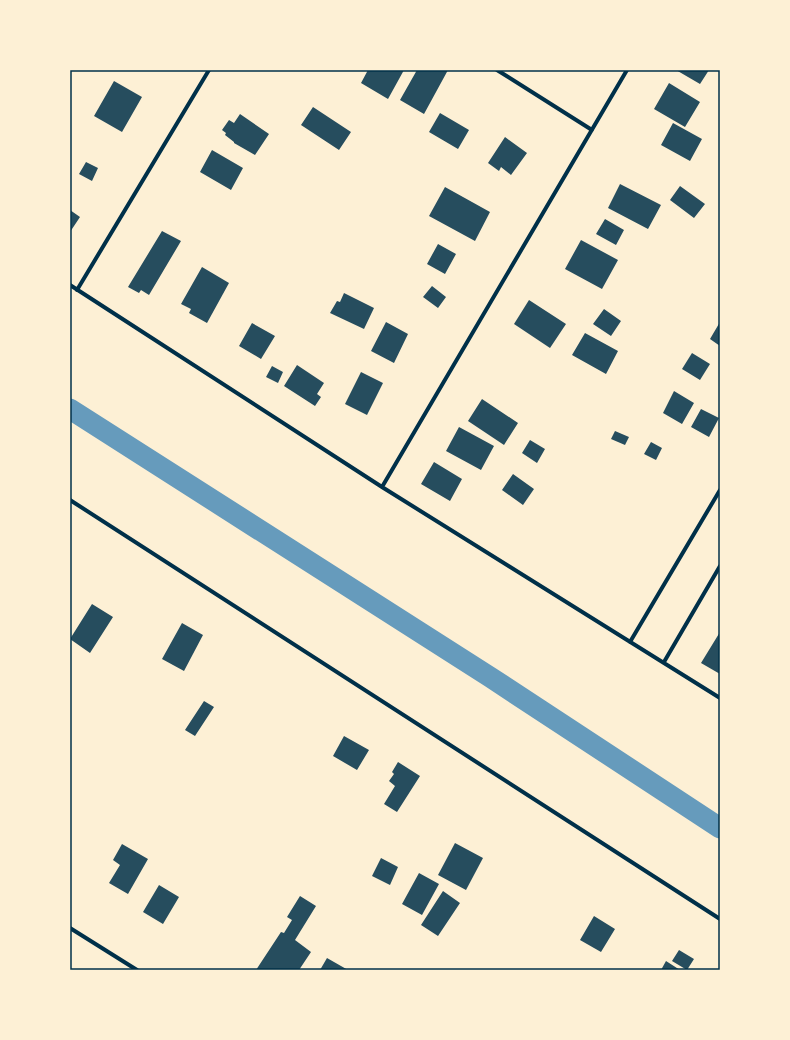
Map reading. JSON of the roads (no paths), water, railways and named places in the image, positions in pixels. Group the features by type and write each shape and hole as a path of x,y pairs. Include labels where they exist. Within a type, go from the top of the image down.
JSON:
{"street":[{"path":"78,290 209,70"},
{"path":"497,70 592,130"},
{"path":"382,487 628,70"},
{"path":"70,285 382,487 720,698"},
{"path":"630,642 720,490"},
{"path":"70,500 720,919"},
{"path":"664,662 720,566"},
{"path":"70,928 137,970"}],"waterway":[{"path":"70,409 490,677 720,828"}]}
